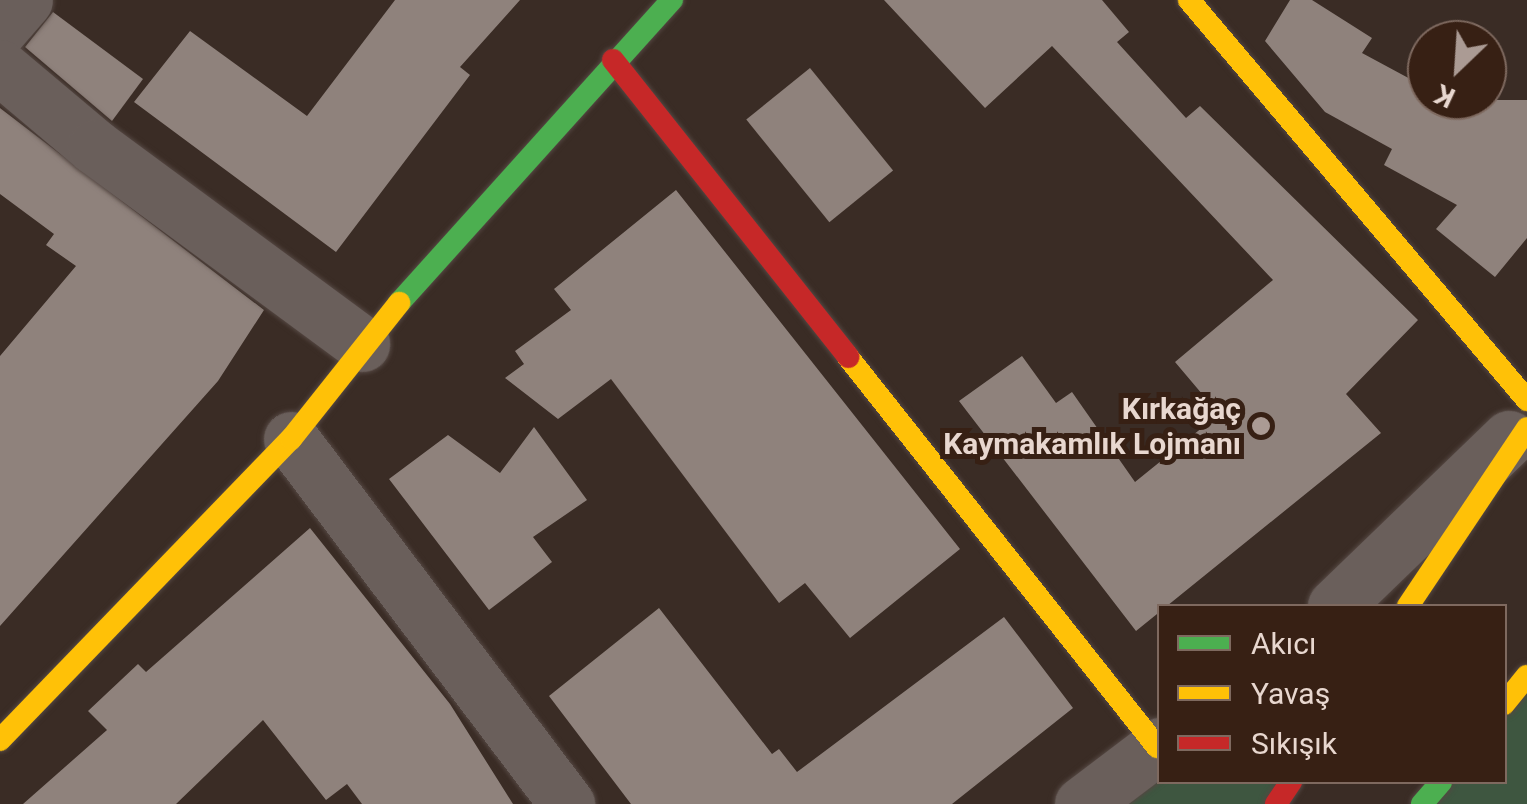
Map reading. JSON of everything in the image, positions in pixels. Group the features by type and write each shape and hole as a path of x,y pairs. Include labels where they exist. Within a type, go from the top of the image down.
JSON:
{"street":[{"path":"0,29 25,0"},
{"path":"0,740 290,439 362,344 672,0"},
{"path":"1189,0 1527,400"},
{"path":"614,60 1157,745"},
{"path":"0,66 95,147 362,344"},
{"path":"1523,484 1527,427"},
{"path":"1337,604 1527,427"},
{"path":"1409,604 1527,427"},
{"path":"290,439 567,804"},
{"path":"1507,700 1527,676"},
{"path":"1082,804 1157,747"},
{"path":"1422,804 1439,784"}],"green space":[{"path":"1527,682 1527,804 1428,804 1444,784 1507,784 1507,707"},
{"path":"1157,747 1157,784 1290,784 1276,804 1082,804"}],"building":[{"path":"395,0 520,0 460,67 470,75 336,252 134,102 190,31 307,116"},
{"path":"884,0 1102,0 1129,32 1117,42 1186,118 1200,106 1418,320 1346,394 1381,433 1169,604 1157,604 1157,614 1136,631 959,401 1022,356 1056,403 1072,392 1135,482 1219,414 1175,362 1273,280 1052,46 985,108"},
{"path":"1290,0 1312,0 1372,38 1362,53 1407,77 1407,120 1507,120 1507,100 1527,100 1527,238 1495,277 1436,229 1457,205 1384,165 1392,149 1325,112 1265,41"},
{"path":"53,12 143,79 112,121 25,47"},
{"path":"810,68 893,171 829,222 746,120"},
{"path":"0,108 264,310 218,381 0,626 0,356 76,266 46,245 54,234 0,194"},
{"path":"676,190 960,549 850,638 805,583 779,603 611,379 558,419 505,378 524,364 515,351 571,310 554,289"},
{"path":"534,427 587,500 533,537 552,562 489,610 389,479 448,435 500,473"},
{"path":"310,528 450,704 513,804 362,804 347,784 326,800 263,720 176,804 23,804 107,730 88,711 138,664 146,672"},
{"path":"659,608 772,754 779,749 797,772 1004,617 1073,708 952,804 631,804 549,696"}],"traffic: fast":[{"path":"399,303 672,0"},
{"path":"1422,804 1439,784"}],"traffic: slow":[{"path":"1189,0 1527,400"},
{"path":"0,740 291,439 399,303"},
{"path":"848,357 1157,747"},
{"path":"1409,604 1527,428"},
{"path":"1507,700 1527,676"}],"traffic: jam":[{"path":"613,60 848,357"},
{"path":"1276,804 1290,784"}],"place":[{"name":"Kırkağaç Kaymakamlık Lojmanı","path":"1261,426"}]}
